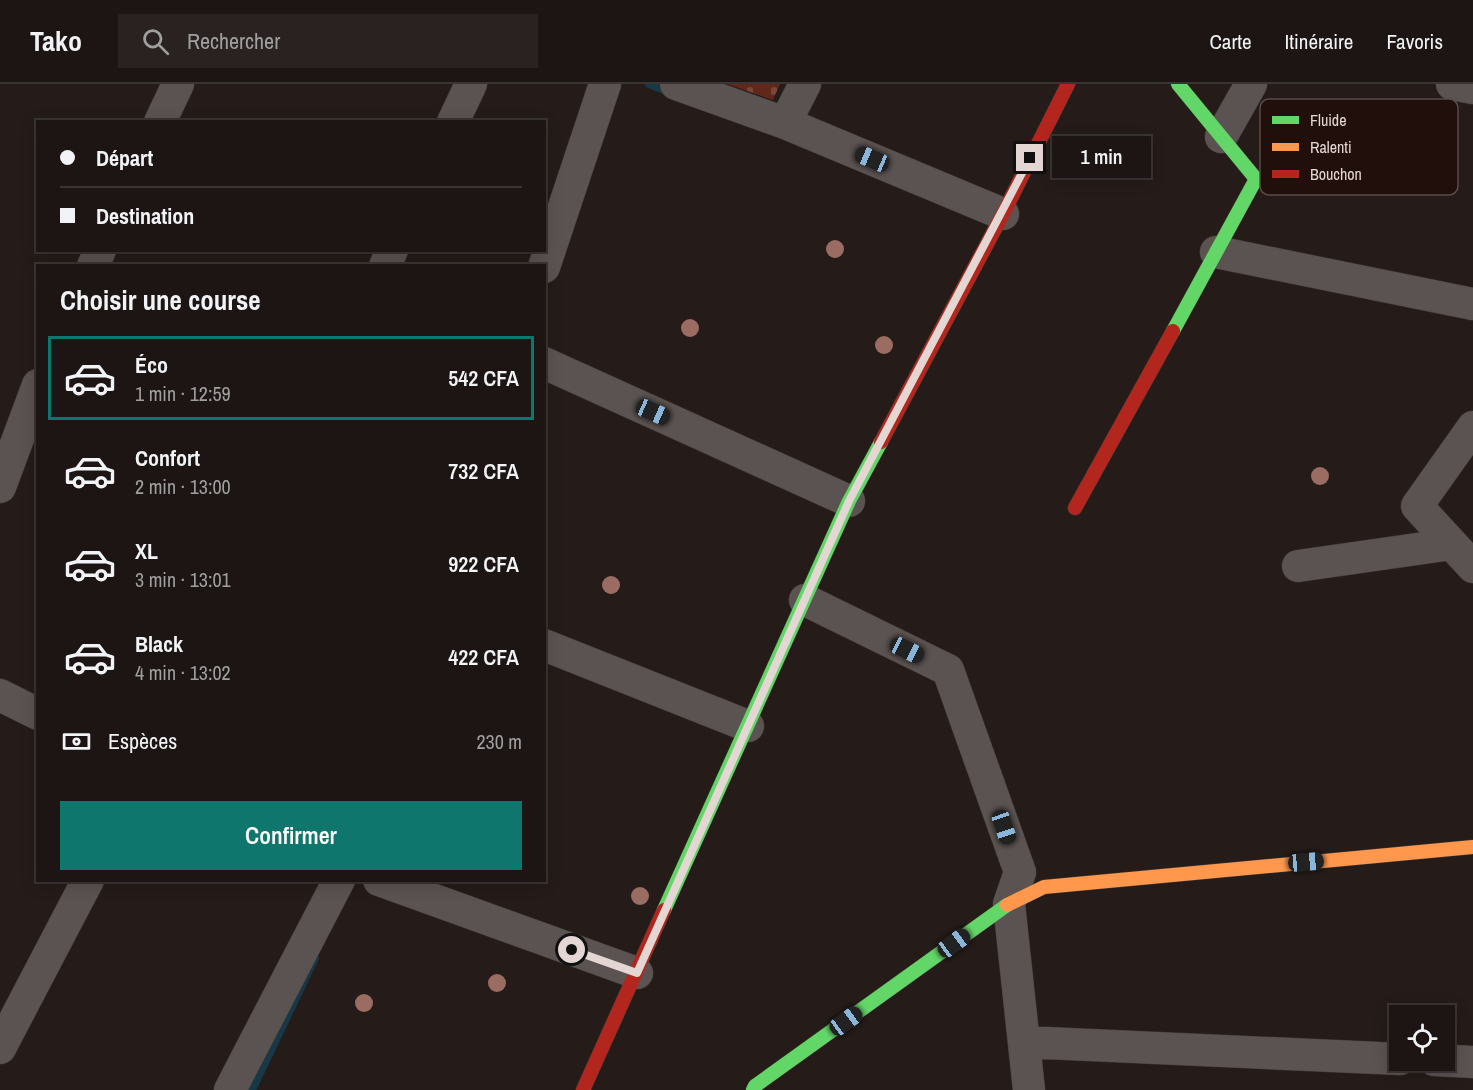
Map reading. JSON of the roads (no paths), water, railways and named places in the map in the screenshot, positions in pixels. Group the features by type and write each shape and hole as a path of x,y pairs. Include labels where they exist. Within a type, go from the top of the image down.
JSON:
{"street":[{"path":"161,120 178,84"},
{"path":"454,120 471,84"},
{"path":"545,264 605,84"},
{"path":"676,84 785,123 1003,214"},
{"path":"785,123 805,84"},
{"path":"583,1090 849,501 1003,214 1068,84"},
{"path":"1075,508 1256,179 1178,84"},
{"path":"1221,137 1251,84"},
{"path":"1452,84 1473,88"},
{"path":"1216,252 1473,304"},
{"path":"546,364 849,501"},
{"path":"0,487 36,389"},
{"path":"1473,427 1417,506 1473,567"},
{"path":"1298,566 1452,544"},
{"path":"805,600 948,670 1020,872 1009,904 1029,1090"},
{"path":"546,646 748,726"},
{"path":"0,695 36,713"},
{"path":"753,1090 755,1086 1009,904 1044,887 1473,847"},
{"path":"0,1048 87,882"},
{"path":"230,1090 338,882"},
{"path":"385,882 637,973"},
{"path":"1024,1042 1389,1059"},
{"path":"1455,1061 1473,1062"}],"waterway":[{"path":"649,84 669,92"},
{"path":"252,1090 315,958"}]}
